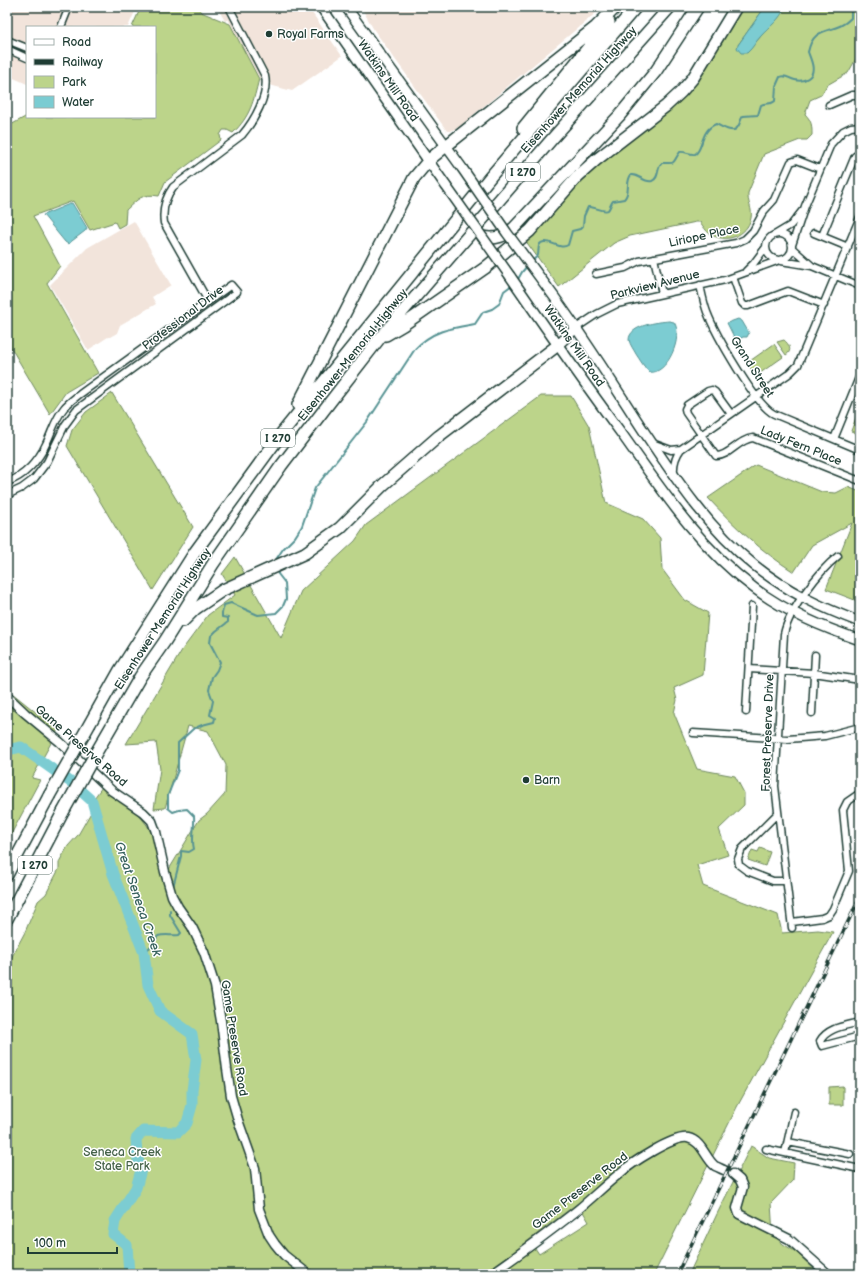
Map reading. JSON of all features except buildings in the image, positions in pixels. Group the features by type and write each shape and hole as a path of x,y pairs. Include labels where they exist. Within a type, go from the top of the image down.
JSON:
{"highway":[{"path":"282,433 303,396 414,178 429,160 596,27 616,7"},
{"name":"I 270","path":"509,155 518,134 622,7"},
{"name":"I 270","path":"7,875 49,796 80,744 120,670 195,552 282,433 490,176 636,7"},
{"name":"Eisenhower Memorial Highway","path":"7,919 63,812 140,677 165,641 212,564 281,466 379,339 552,139 670,7"},
{"path":"483,237 491,239 498,238 511,231 619,116 656,71 698,7"},
{"path":"379,339 403,325 485,268 530,231 578,176 596,160 666,106 693,78 736,7"},
{"path":"165,641 195,609 223,590 305,552 340,528 383,485 440,436 558,345"}],"main road":[{"name":"Watkins Mill Road","path":"322,7 558,345 687,524 728,566 753,587 792,613 824,627 860,640"},
{"name":"Watkins Mill Road","path":"346,7 462,168 511,231 674,476 706,519 738,551 763,572 802,598 860,622"},
{"path":"558,345 576,328"}],"street":[{"path":"61,26 70,7"},
{"path":"208,301 164,223 163,214 167,195 173,187 242,135 252,124 260,107 265,88 265,76 229,7"},
{"path":"7,40 26,48"},
{"path":"7,49 26,58"},
{"path":"829,105 850,95 860,95"},
{"path":"779,260 788,258 790,255 804,206 834,139 847,129 860,126"},
{"path":"822,236 855,156 860,153"},
{"name":"Liriope Place","path":"596,274 625,268 635,262 743,241 754,231 764,211 774,200 791,162 797,160 820,169"},
{"path":"744,274 756,261 766,247 768,241 791,225 804,206"},
{"path":"674,476 675,457 681,449 790,373 798,365 860,217"},
{"path":"814,233 848,247"},
{"path":"776,234 786,236 792,246 812,266"},
{"path":"766,247 766,251 770,258 812,266 860,286"},
{"path":"654,258 662,294"},
{"name":"Parkview Avenue","path":"576,328 597,314 617,304 733,277 779,260"},
{"path":"602,266 604,272"},
{"path":"733,277 740,299 744,306 748,306 788,291 824,305"},
{"name":"Professional Drive","path":"7,482 21,475 35,462 46,445 55,422 64,408 80,394 231,285 237,292 76,410 65,425 47,462 34,479 22,488 7,495"},
{"name":"Grand Street","path":"700,285 705,307 710,320 733,361 765,408 771,413 860,450"},
{"path":"834,439 860,375"},
{"path":"701,435 686,413 685,409 687,405 710,390 714,391 731,414"},
{"name":"Lady Fern Place","path":"701,435 715,455 718,456 722,456 743,441 753,438 860,481"},
{"path":"652,443 671,450 681,449"},
{"name":"Forest Preserve Drive","path":"838,556 827,564 802,598 792,613 784,634 775,786 792,925 822,918 829,915 833,909 849,871 843,810 847,802 860,793"},
{"path":"746,712 752,606"},
{"path":"812,713 815,655"},
{"path":"749,669 814,673 860,680"},
{"name":"Game Preserve Road","path":"7,696 60,742 112,791 143,812 152,822 156,832 172,896 178,908 192,927 204,952 215,986 231,1096 255,1168 262,1217 269,1235 275,1244 284,1255 308,1274"},
{"path":"693,733 778,739 815,738 860,728"},
{"path":"778,813 742,849 738,859 740,865 746,871 773,881 786,881"},
{"path":"860,1022 831,1030 824,1034 820,1041 822,1046 860,1036"},
{"path":"785,1153 794,1112"},
{"name":"Game Preserve Road","path":"492,1274 574,1212 625,1169 677,1138 683,1137 693,1139 697,1142 711,1162 724,1170"},
{"path":"788,1142 850,1154"},
{"path":"766,1149 860,1170"},
{"path":"733,1174 740,1180 743,1187 737,1208 739,1214 789,1239 828,1274"}],"shaded area":[{"path":"7,7 137,7 128,26 26,26 26,84 7,75"},
{"path":"217,7 308,7 342,56 292,91 262,83 228,19 225,21"},
{"path":"361,7 603,7 459,127 447,131 374,30"},
{"path":"134,221 171,285 152,297 156,304 120,325 117,333 88,350 50,285 87,248"}],"green space":[{"path":"141,7 199,7 201,12 230,24 259,79 248,114 233,133 223,130 220,135 221,140 165,182 159,196 144,196 134,203 126,210 125,224 118,228 115,222 90,230 73,201 33,216 60,266 47,283 98,373 66,392 50,414 7,341 7,127 26,117 26,118 156,118 156,26 132,26"},
{"path":"739,7 765,7 738,45 755,43 785,7 860,7 860,52 848,73 827,85 821,95 810,100 805,114 811,124 812,135 807,140 800,140 764,154 748,193 751,218 745,230 740,234 729,238 716,237 710,234 700,222 696,222 630,236 614,243 559,287 525,240 577,182 671,106"},
{"path":"784,340 790,348 786,355 777,342"},
{"path":"774,344 783,357 756,376 747,363"},
{"path":"112,393 193,527 153,590 67,446 72,430 86,412"},
{"name":"Seneca Creek State Park","path":"541,396 571,396 589,426 606,503 643,519 660,538 662,569 685,600 708,613 703,675 674,688 677,700 674,713 697,769 735,776 744,793 744,805 719,829 728,855 697,865 703,886 778,915 782,933 818,930 833,932 737,1107 654,1274 7,1274 7,966 25,932 38,901 46,894 59,869 59,862 68,846 78,835 93,809 92,801 102,787 130,807 147,825 156,840 165,876 199,820 207,814 225,794 226,765 208,731 188,726 165,808 154,809 160,769 156,742 126,744 182,650 208,615 235,595 222,574 235,557 281,638 301,591 355,541 366,525","holes":["578,1203 589,1222 539,1254 533,1245 496,1271 496,1265"]},
{"path":"860,407 860,435 851,431"},
{"path":"756,465 822,492 836,493 848,487 860,492 860,602 826,589 852,523 812,545 794,572 770,556 749,538 708,498"},
{"path":"7,689 58,730 32,778 40,780 7,842"},
{"path":"760,848 770,852 765,866 748,860 752,850 758,852"},
{"path":"843,1086 843,1105 829,1105 829,1087"},
{"path":"751,1146 769,1158 794,1163 793,1180 771,1203 773,1235 783,1244 796,1252 819,1274 689,1274"}],"water":[{"path":"765,7 785,7 778,19 759,38 749,51 747,53 741,53 737,48 738,45"},
{"path":"72,203 87,228 68,244 43,215"},
{"path":"738,319 742,321 749,333 747,337 743,337 736,341 727,323"},
{"path":"669,321 674,322 677,328 677,336 672,354 662,368 656,372 649,372 631,346 629,340 630,335 645,325"}],"waterway":[{"path":"531,262 538,255 540,244 544,242 559,246 568,245 572,231 580,229 583,226 584,216 588,207 606,211 609,209 613,201 624,199 627,194 628,181 631,175 637,176 646,181 654,180 662,163 674,162 680,152 693,154 698,152 704,135 711,127 716,124 729,130 735,130 743,116 758,115 761,105 775,101 776,86 780,77 786,76 800,81 808,78 813,69 808,52 811,43 820,33 838,27 851,18 849,7"},
{"path":"517,281 528,265"},
{"path":"275,561 302,526 315,488 367,422 415,349 429,338 443,331 475,324 483,312 492,309 499,304 504,291 512,285"},
{"path":"173,887 181,851 189,852 194,849 194,816 187,809 173,812 168,808 168,795 178,770 178,743 193,729 214,722 215,718 210,715 213,701 209,690 212,677 220,662 210,643 211,636 228,622 228,618 222,617 224,605 231,603 258,615 276,613 283,606 286,599 285,583 278,574 277,569"},
{"name":"Great Seneca Creek","path":"7,750 21,747 72,783 92,801 113,874 144,953 148,985 160,1011 192,1034 196,1060 192,1091 192,1105 187,1123 178,1132 143,1131 136,1139 137,1155 141,1170 136,1188 115,1221 113,1234 127,1245 129,1274"},
{"path":"144,953 158,936 179,935 181,933 170,915 170,910"}],"railway":[{"path":"677,1274 860,897"}],"place":[{"name":"Royal Farms","path":"269,34"},
{"name":"Barn","path":"526,780"}]}
